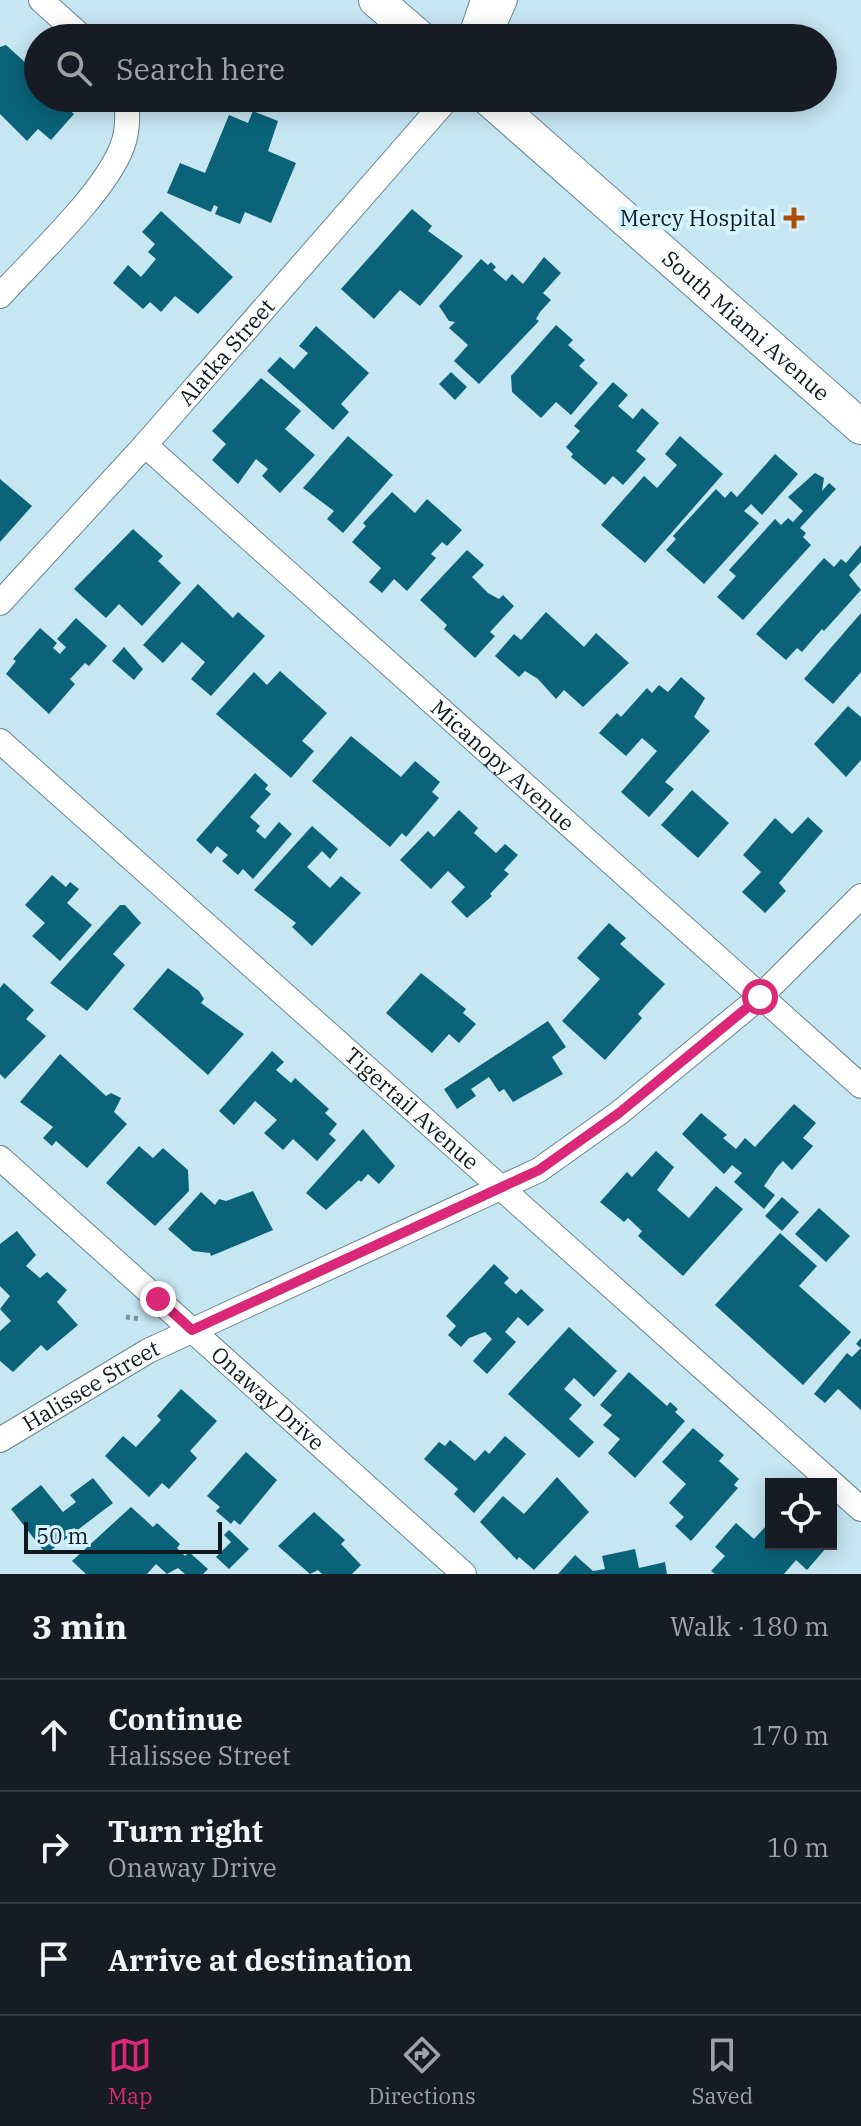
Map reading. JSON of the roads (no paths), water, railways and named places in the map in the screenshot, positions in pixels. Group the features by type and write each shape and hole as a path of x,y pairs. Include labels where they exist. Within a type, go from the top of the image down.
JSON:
{"main road":[{"path":"376,0 404,24"},
{"name":"South Miami Avenue","path":"504,112 861,427"}],"street":[{"path":"41,0 68,24"},
{"path":"475,24 483,0"},
{"path":"494,24 505,0"},
{"path":"0,296 97,187 115,162 123,145 126,112"},
{"name":"Alatka Street","path":"0,603 145,445 436,112"},
{"name":"Micanopy Avenue","path":"145,445 861,1086"},
{"name":"Tigertail Avenue","path":"0,741 861,1509"},
{"name":"Halissee Street","path":"0,1440 78,1390 192,1330 539,1170 619,1113 760,997 861,896"},
{"name":"Onaway Drive","path":"0,1158 464,1574"}],"place":[{"name":"Mercy Hospital","path":"794,218"}]}
